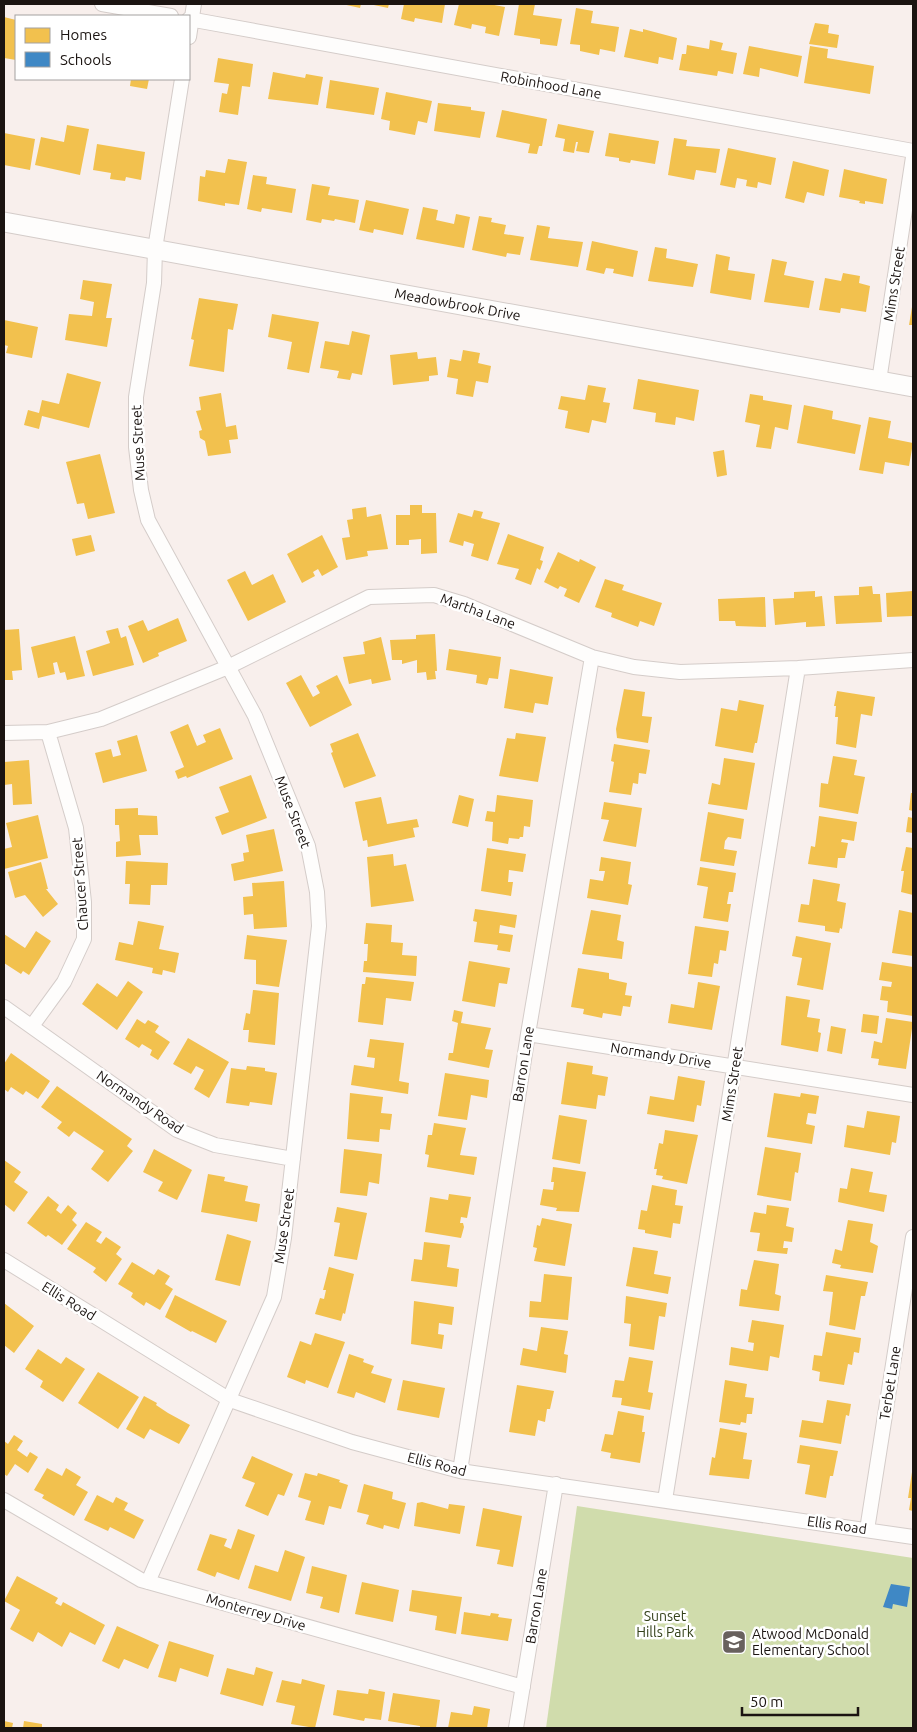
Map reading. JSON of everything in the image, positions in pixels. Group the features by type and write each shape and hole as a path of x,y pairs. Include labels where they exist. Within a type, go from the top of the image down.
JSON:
{"main road":[{"name":"Meadowbrook Drive","path":"4,222 913,386"}],"street":[{"path":"102,4 165,15"},
{"path":"190,20 194,4"},
{"name":"Robinhood Lane","path":"190,20 913,151"},
{"name":"Muse Street","path":"148,1582 274,1297 284,1238 319,926 317,892 308,846 255,716 148,520 141,490 136,447 136,397 154,283 155,250 182,80"},
{"name":"Mims Street","path":"879,381 913,157"},
{"name":"Martha Lane","path":"4,733 48,732 101,718 228,667 369,597 434,595 464,604 592,657 634,667 680,672 798,668 913,660"},
{"name":"Barron Lane","path":"460,1472 528,1034 592,657"},
{"name":"Mims Street","path":"665,1500 798,668"},
{"name":"Chaucer Street","path":"32,1026 64,982 84,939 84,902 76,828 48,732"},
{"name":"Normandy Road","path":"4,1007 177,1130 215,1145 293,1159"},
{"name":"Normandy Drive","path":"528,1034 913,1095"},
{"name":"Terbet Lane","path":"867,1530 913,1237"},
{"name":"Ellis Road","path":"4,1260 230,1400 352,1442 460,1472 556,1484 913,1537"},
{"name":"Barron Lane","path":"516,1728 556,1484"},
{"name":"Monterrey Drive","path":"4,1500 141,1580 523,1687"}],"green space":[{"name":"Sunset Hills Park","path":"577,1506 913,1558 913,1728 546,1728"}],"building: Homes":[{"path":"342,4 361,4 360,8"},
{"path":"369,4 389,4 388,8"},
{"path":"404,4 445,4 442,23 415,18 414,22 401,19"},
{"path":"459,4 489,4 505,7 499,36 485,33 486,27 472,24 471,29 454,25"},
{"path":"519,4 535,4 533,15 562,19 557,46 540,44 540,39 514,35"},
{"path":"576,8 593,11 591,23 619,27 615,52 600,49 599,55 580,51 580,45 570,44"},
{"path":"4,17 15,20 15,60 4,58"},
{"path":"815,23 829,25 828,33 839,35 837,48 809,44"},
{"path":"630,29 643,32 643,29 677,38 673,60 659,57 658,64 624,57"},
{"path":"710,40 723,43 721,50 737,53 733,74 718,71 717,76 679,70 682,54 686,54 687,45 709,49"},
{"path":"749,46 802,56 798,77 760,68 759,77 743,74"},
{"path":"810,46 828,49 827,58 874,66 870,94 804,83"},
{"path":"218,58 253,64 250,87 242,86 238,115 219,112 222,93 227,94 229,84 214,82"},
{"path":"273,72 305,78 306,74 323,77 318,105 268,99"},
{"path":"131,80 149,80 147,89 130,86"},
{"path":"330,80 379,88 374,115 326,108"},
{"path":"386,92 432,101 427,123 418,121 415,135 389,130 390,121 381,119"},
{"path":"438,103 471,107 471,110 485,112 480,138 434,131"},
{"path":"502,110 547,119 542,146 539,146 537,154 528,153 530,144 496,137"},
{"path":"558,124 594,131 589,153 576,151 578,142 576,142 574,153 563,151 565,139 555,137"},
{"path":"67,125 89,129 80,175 35,165 41,137 64,142"},
{"path":"4,133 35,139 30,170 4,165"},
{"path":"609,133 659,141 655,164 631,160 630,163 619,161 619,158 605,156"},
{"path":"674,138 687,140 686,146 720,149 716,173 696,170 694,180 668,175"},
{"path":"97,144 145,152 141,180 126,177 125,181 110,179 111,173 93,170"},
{"path":"728,148 776,158 771,185 758,182 757,188 746,186 747,180 737,178 735,188 720,185"},
{"path":"228,159 247,162 239,205 225,203 225,206 198,201 200,176 205,177 206,170 225,173"},
{"path":"793,161 829,170 824,196 807,192 804,203 785,198"},
{"path":"844,169 887,179 883,204 865,201 865,204 859,203 860,201 839,197"},
{"path":"253,175 267,177 266,184 296,189 292,213 262,208 261,212 247,209"},
{"path":"312,184 330,187 328,195 359,200 355,223 335,219 334,221 322,219 321,223 306,220"},
{"path":"366,200 409,209 403,235 374,229 373,233 359,230"},
{"path":"423,207 438,210 436,220 454,224 456,214 470,217 464,248 416,239"},
{"path":"479,216 492,218 491,222 506,225 504,234 524,237 520,255 507,253 506,257 472,250"},
{"path":"537,225 550,227 548,238 583,242 578,267 530,260"},
{"path":"592,241 638,251 633,277 613,273 614,269 606,268 604,274 586,270"},
{"path":"655,247 667,249 666,258 698,264 693,287 648,281"},
{"path":"716,254 730,257 728,270 755,274 751,300 710,293"},
{"path":"772,259 787,262 784,275 814,281 809,308 764,302"},
{"path":"843,273 860,276 859,283 870,286 866,312 841,308 840,313 819,310 825,278 841,281"},
{"path":"83,280 112,284 106,318 112,318 107,347 65,340 69,314 92,316 94,302 80,299"},
{"path":"199,298 238,304 233,330 228,329 224,372 189,366 194,340 191,339"},
{"path":"912,307 913,325 909,325"},
{"path":"272,314 319,322 309,373 287,369 292,342 268,337"},
{"path":"4,320 38,327 32,358 6,353 8,346 4,345"},
{"path":"352,331 370,335 362,375 352,373 350,380 337,378 339,371 320,368 325,341 349,345"},
{"path":"463,350 480,353 478,363 491,366 488,383 476,381 473,397 456,394 458,379 447,377 450,359 461,361"},
{"path":"417,352 418,359 436,357 438,375 429,376 429,381 393,385 390,355"},
{"path":"67,373 101,382 89,428 42,416 39,429 24,425 28,410 39,413 42,400 59,404"},
{"path":"638,379 699,390 694,421 676,417 675,425 655,422 656,413 633,409"},
{"path":"588,385 606,388 603,402 610,403 606,423 592,420 589,433 565,428 568,411 558,409 561,396 585,400"},
{"path":"221,393 226,427 236,425 238,439 229,440 231,453 208,456 205,441 200,438 199,431 202,430 196,411 201,410 199,397"},
{"path":"750,394 763,396 763,400 792,405 788,430 775,427 771,449 756,447 760,425 745,422"},
{"path":"804,405 833,411 832,419 861,425 855,454 797,443"},
{"path":"869,417 891,421 888,438 913,443 909,466 885,462 883,474 859,470"},
{"path":"724,450 727,475 717,477 713,452"},
{"path":"100,454 115,513 88,519 84,503 77,504 66,462"},
{"path":"410,505 422,505 422,513 436,513 437,553 421,554 421,539 409,540 409,545 396,545 396,515 410,515"},
{"path":"366,507 367,517 381,514 388,549 367,551 368,556 346,560 342,538 350,537 347,520 353,519 352,509"},
{"path":"474,510 483,512 481,518 500,523 488,561 471,556 474,544 464,541 463,546 449,542 458,513 472,517"},
{"path":"508,534 544,547 540,560 543,561 540,570 537,568 531,585 515,579 519,569 497,564"},
{"path":"91,535 95,551 76,556 72,539"},
{"path":"322,535 338,567 322,576 318,569 313,572 315,576 302,583 287,554"},
{"path":"558,552 579,562 580,559 596,567 579,603 564,596 567,589 560,586 558,589 544,582"},
{"path":"245,571 252,585 273,574 286,602 248,621 227,580"},
{"path":"605,579 624,585 622,590 662,603 654,626 640,621 638,627 611,617 612,613 595,607"},
{"path":"872,586 873,594 880,594 882,622 836,624 834,596 859,595 859,587"},
{"path":"815,591 815,597 822,596 825,626 806,627 806,622 775,625 773,599 794,598 794,592"},
{"path":"913,591 913,616 887,617 886,593"},
{"path":"765,597 766,627 736,626 735,621 719,621 718,599"},
{"path":"178,618 187,641 158,653 159,656 143,663 128,626 143,620 148,631"},
{"path":"118,628 121,638 126,636 134,665 93,676 86,651 110,643 106,631"},
{"path":"19,629 22,670 12,671 13,680 4,680 4,630"},
{"path":"435,634 436,679 427,680 426,672 417,673 417,660 402,664 402,660 392,660 390,640 416,639 416,635"},
{"path":"75,636 85,676 67,680 65,672 60,673 57,662 53,663 55,674 38,678 31,647"},
{"path":"381,637 391,680 372,684 371,679 349,684 343,657 365,654 363,642"},
{"path":"449,649 501,657 498,679 489,678 487,685 476,683 477,675 446,670"},
{"path":"510,669 553,677 548,705 535,703 533,713 504,708"},
{"path":"301,675 313,697 320,693 316,686 337,675 352,705 310,727 286,683"},
{"path":"624,689 645,692 642,716 652,717 648,743 617,738 616,729"},
{"path":"837,691 875,697 872,716 861,714 856,748 836,744 838,717 835,717 836,706 834,706"},
{"path":"739,700 764,705 757,743 755,743 753,753 715,746 721,708 737,711"},
{"path":"188,724 197,746 206,742 203,735 220,728 233,759 187,778 186,776 178,779 175,771 184,767 170,732"},
{"path":"358,733 376,776 344,788 331,753 333,752 330,744"},
{"path":"516,733 546,737 538,782 499,776 507,738 515,739"},
{"path":"137,735 147,771 103,783 95,753 111,749 113,757 121,755 117,741"},
{"path":"614,744 650,750 646,774 639,773 638,784 633,783 631,795 609,792 614,762 611,761"},
{"path":"833,756 857,760 854,775 865,777 858,814 819,807 821,783 828,784"},
{"path":"724,758 755,763 747,810 708,804 712,783 720,785"},
{"path":"29,760 32,804 13,805 12,784 4,785 4,762"},
{"path":"251,775 267,818 222,835 215,817 229,812 219,787"},
{"path":"911,793 913,793 913,811 909,810"},
{"path":"459,795 474,799 468,827 452,823"},
{"path":"497,795 533,800 530,827 524,826 523,837 519,839 509,838 508,844 492,841 493,822 485,821 487,811 495,812"},
{"path":"381,797 387,824 417,819 419,827 413,828 415,837 368,847 367,840 363,841 355,802"},
{"path":"604,802 642,808 636,847 603,841 609,820 601,819"},
{"path":"138,808 138,815 157,816 158,835 139,835 141,855 116,857 116,842 120,841 119,825 115,825 115,809"},
{"path":"708,812 744,819 741,839 728,837 725,841 724,849 737,851 734,866 700,861"},
{"path":"38,815 48,858 4,869 4,849 12,847 6,823"},
{"path":"819,816 857,822 854,841 842,839 841,842 848,843 845,858 838,858 837,868 808,864 811,846 815,847"},
{"path":"908,817 913,818 913,833 906,832"},
{"path":"274,829 283,871 234,881 231,864 244,861 243,853 249,852 246,835"},
{"path":"906,847 913,848 913,895 901,892 904,871 901,871"},
{"path":"487,848 526,854 523,872 509,870 508,882 513,882 511,896 481,891"},
{"path":"393,854 394,866 406,864 414,901 371,907 367,857"},
{"path":"601,857 631,862 628,884 632,885 628,905 587,898 590,879 603,881 605,871 599,871"},
{"path":"126,861 168,863 167,885 151,885 150,905 129,904 130,884 125,884"},
{"path":"41,862 48,889 46,889 58,904 43,917 25,895 15,898 8,872"},
{"path":"700,867 736,873 733,892 729,892 727,904 731,904 728,922 703,918 708,887 697,885"},
{"path":"813,879 840,884 837,901 846,903 842,929 840,928 839,933 825,931 825,926 798,922 801,904 809,905"},
{"path":"284,881 287,927 254,929 253,914 244,915 243,897 253,896 252,883"},
{"path":"475,909 517,915 515,928 500,925 499,933 513,935 510,952 497,950 498,945 474,942 477,922 473,921"},
{"path":"591,910 621,915 617,940 624,942 622,959 582,954"},
{"path":"899,910 913,913 913,956 892,953"},
{"path":"138,921 164,926 159,949 179,953 175,973 163,970 162,975 152,973 153,968 115,960 119,942 133,945"},
{"path":"366,923 392,925 391,942 403,943 402,955 417,956 416,976 363,972 364,961 367,961 368,944 364,944"},
{"path":"695,926 729,931 726,951 720,950 718,964 714,963 712,977 688,974"},
{"path":"36,931 51,941 29,975 23,971 21,974 4,963 4,934 25,948"},
{"path":"247,935 287,940 279,987 256,984 256,960 244,959"},
{"path":"796,936 831,943 823,990 797,985 802,958 792,956"},
{"path":"469,961 510,968 507,984 499,983 495,1007 462,1001"},
{"path":"882,962 913,967 913,1016 887,1012 888,1001 880,1000 882,986 891,987 892,982 879,980"},
{"path":"578,968 609,973 609,979 627,983 625,995 632,996 630,1007 623,1006 621,1016 603,1013 602,1018 583,1014 584,1009 571,1007"},
{"path":"366,977 414,982 411,1001 386,998 383,1025 358,1022 362,984 365,984"},
{"path":"128,981 143,992 117,1030 82,1004 97,983 117,997"},
{"path":"698,982 720,986 712,1030 668,1023 671,1004 694,1008"},
{"path":"253,990 279,993 275,1045 248,1042 249,1030 243,1030 246,1013 250,1014"},
{"path":"786,996 810,1000 807,1017 820,1019 818,1032 821,1033 818,1052 781,1045"},
{"path":"454,1010 463,1012 461,1023 491,1028 485,1049 493,1050 489,1068 448,1060 449,1053 453,1053 458,1023 452,1021"},
{"path":"863,1014 879,1016 877,1034 861,1032"},
{"path":"886,1018 913,1022 906,1069 878,1065 879,1059 871,1058 874,1041 882,1043"},
{"path":"137,1019 145,1024 148,1020 159,1026 155,1032 170,1042 158,1060 150,1055 152,1050 142,1044 139,1048 125,1039"},
{"path":"831,1026 846,1029 842,1054 827,1051"},
{"path":"188,1038 229,1062 209,1098 194,1089 204,1070 196,1066 191,1074 173,1064"},
{"path":"370,1039 404,1043 399,1081 409,1083 408,1094 351,1085 354,1065 374,1068 375,1058 367,1057"},
{"path":"11,1053 50,1081 38,1099 26,1091 23,1095 11,1087 8,1092 4,1089 4,1064"},
{"path":"567,1062 593,1066 592,1074 608,1077 605,1096 598,1095 596,1109 561,1104"},
{"path":"247,1066 265,1068 265,1071 277,1073 272,1105 250,1102 249,1106 226,1103 231,1068 246,1070"},
{"path":"445,1073 489,1080 487,1098 471,1095 467,1120 438,1116"},
{"path":"678,1076 705,1081 701,1106 697,1105 694,1122 647,1114 650,1096 674,1100"},
{"path":"57,1086 132,1139 127,1146 133,1151 108,1182 91,1169 104,1151 74,1131 69,1137 57,1128 62,1122 41,1107"},
{"path":"350,1093 383,1097 381,1113 392,1114 390,1130 380,1129 379,1142 347,1139"},
{"path":"774,1093 800,1097 801,1093 819,1096 816,1114 808,1113 806,1124 815,1126 812,1144 767,1137"},
{"path":"867,1111 900,1116 896,1143 892,1142 890,1155 844,1147 847,1125 864,1128"},
{"path":"559,1115 587,1120 580,1164 552,1159"},
{"path":"434,1123 466,1128 460,1155 477,1157 474,1175 427,1167 429,1155 425,1154 428,1135 432,1135"},
{"path":"665,1130 698,1135 687,1184 662,1179 663,1176 656,1175 657,1169 654,1169 659,1143 663,1144"},
{"path":"765,1147 801,1153 798,1173 795,1172 791,1201 757,1195"},
{"path":"154,1149 192,1170 177,1200 158,1191 163,1182 143,1172"},
{"path":"344,1149 382,1154 379,1184 369,1182 367,1196 340,1193"},
{"path":"4,1160 21,1172 14,1182 28,1192 14,1212 4,1204"},
{"path":"553,1167 586,1172 579,1212 556,1211 557,1208 540,1205 543,1189 553,1190 554,1182 551,1182"},
{"path":"851,1168 873,1172 869,1192 887,1195 884,1212 838,1202 840,1188 847,1189"},
{"path":"208,1174 225,1177 224,1181 248,1186 245,1201 260,1204 257,1222 201,1212"},
{"path":"652,1185 677,1190 675,1205 683,1206 680,1224 673,1223 671,1238 645,1233 645,1230 638,1229 641,1210 647,1211"},
{"path":"449,1194 471,1197 467,1218 461,1217 460,1223 463,1223 464,1227 461,1238 425,1232 430,1197 448,1200"},
{"path":"48,1196 59,1205 56,1210 61,1214 68,1205 77,1213 72,1220 77,1225 62,1245 48,1235 46,1237 27,1223"},
{"path":"767,1205 789,1208 786,1226 794,1228 792,1242 784,1241 783,1248 788,1248 787,1254 757,1251 760,1233 750,1232 754,1212 766,1214"},
{"path":"337,1207 367,1213 357,1260 334,1256 340,1223 334,1222"},
{"path":"542,1218 572,1224 565,1266 534,1261 537,1248 533,1247 537,1225 540,1226"},
{"path":"848,1220 873,1224 870,1242 878,1246 873,1273 840,1268 841,1265 832,1263 835,1249 842,1251"},
{"path":"86,1222 102,1232 96,1241 101,1244 106,1237 121,1247 116,1254 122,1259 106,1282 93,1272 96,1268 67,1249"},
{"path":"227,1234 251,1241 240,1286 215,1280"},
{"path":"424,1242 450,1245 447,1267 459,1269 457,1287 411,1281 414,1259 422,1260"},
{"path":"633,1247 658,1251 654,1274 671,1277 668,1294 626,1286"},
{"path":"754,1260 779,1264 775,1294 781,1296 779,1311 739,1306 741,1289 747,1290"},
{"path":"132,1262 154,1275 158,1269 170,1276 165,1284 173,1289 160,1310 146,1302 144,1306 131,1297 133,1293 118,1284"},
{"path":"329,1267 354,1274 345,1314 343,1313 341,1321 315,1314 320,1298 324,1299 326,1290 323,1290"},
{"path":"544,1274 572,1277 568,1320 529,1317 530,1301 541,1302"},
{"path":"826,1275 868,1282 865,1296 861,1296 855,1330 829,1325 833,1292 823,1291"},
{"path":"175,1295 227,1321 216,1343 191,1332 165,1317"},
{"path":"626,1296 667,1303 665,1317 659,1316 654,1350 629,1346 631,1324 624,1323"},
{"path":"414,1301 454,1307 452,1325 439,1323 438,1334 444,1335 442,1349 411,1344"},
{"path":"4,1303 34,1326 14,1353 4,1345"},
{"path":"752,1320 784,1325 779,1358 770,1356 768,1371 729,1365 731,1347 753,1351 754,1343 748,1342"},
{"path":"541,1327 568,1331 564,1354 568,1355 566,1373 520,1365 523,1348 537,1351"},
{"path":"826,1332 861,1338 859,1353 854,1352 852,1365 848,1364 844,1385 819,1381 820,1372 812,1370 814,1355 822,1356"},
{"path":"315,1333 345,1342 328,1388 306,1380 305,1384 287,1377 300,1341 311,1345"},
{"path":"38,1349 61,1364 66,1357 85,1369 63,1402 40,1387 43,1381 25,1369"},
{"path":"349,1354 364,1359 363,1362 374,1366 371,1373 392,1379 385,1403 356,1392 354,1398 337,1393"},
{"path":"629,1357 653,1361 648,1392 653,1393 650,1410 621,1405 622,1398 612,1397 615,1380 624,1381"},
{"path":"98,1372 139,1397 118,1429 78,1403"},
{"path":"403,1380 445,1388 439,1418 397,1410"},
{"path":"725,1380 747,1384 745,1397 754,1398 752,1414 747,1414 746,1423 741,1422 740,1425 719,1422"},
{"path":"517,1385 554,1391 550,1409 547,1409 545,1422 538,1420 535,1436 509,1432"},
{"path":"144,1396 157,1403 156,1405 168,1413 190,1425 179,1444 150,1429 144,1439 126,1429"},
{"path":"827,1400 851,1404 849,1416 846,1415 841,1444 799,1437 802,1420 823,1423"},
{"path":"618,1411 644,1416 642,1432 645,1432 640,1463 610,1458 611,1453 601,1451 605,1434 613,1435"},
{"path":"720,1428 747,1433 743,1459 752,1460 749,1479 709,1475 712,1457 715,1458"},
{"path":"14,1435 23,1441 17,1450 27,1457 30,1452 38,1457 28,1473 15,1464 7,1476 4,1474 4,1441 8,1444"},
{"path":"800,1445 838,1451 833,1476 830,1476 826,1498 805,1494 810,1465 797,1463"},
{"path":"252,1456 293,1474 284,1496 278,1494 268,1516 245,1506 255,1483 242,1478"},
{"path":"47,1468 62,1476 66,1468 81,1477 76,1485 88,1492 74,1516 42,1498 44,1495 34,1490"},
{"path":"912,1472 913,1511 909,1510 911,1498 908,1498"},
{"path":"305,1473 317,1476 318,1473 340,1480 339,1482 348,1485 341,1509 329,1506 324,1525 305,1520 311,1501 298,1497"},
{"path":"364,1484 393,1492 392,1499 406,1503 399,1529 384,1525 383,1529 366,1524 369,1515 357,1512"},
{"path":"97,1495 113,1503 116,1497 128,1503 124,1510 144,1520 134,1539 110,1527 108,1531 84,1520"},
{"path":"422,1502 448,1509 449,1504 465,1506 460,1534 414,1526 417,1503"},
{"path":"483,1508 522,1516 513,1567 497,1564 500,1550 476,1546"},
{"path":"238,1529 255,1535 239,1580 217,1572 215,1577 197,1570 210,1534 227,1539 224,1546 231,1549"},
{"path":"285,1550 305,1557 291,1601 248,1588 255,1565 278,1572"},
{"path":"312,1566 347,1575 339,1613 320,1608 323,1597 306,1593"},
{"path":"17,1576 58,1598 55,1603 61,1606 63,1602 105,1625 95,1645 70,1632 62,1647 38,1632 33,1642 10,1629 20,1610 4,1601"},
{"path":"362,1582 399,1590 393,1622 355,1614"},
{"path":"412,1590 462,1597 456,1634 435,1630 437,1616 409,1611"},
{"path":"464,1612 490,1616 491,1613 499,1614 498,1617 512,1619 508,1641 461,1634"},
{"path":"117,1626 159,1645 148,1669 124,1659 119,1669 102,1661"},
{"path":"169,1641 214,1655 208,1677 180,1668 176,1682 158,1677"},
{"path":"256,1667 273,1672 263,1706 220,1694 227,1668 254,1675"},
{"path":"302,1679 325,1685 315,1728 291,1724 295,1706 276,1702 282,1680 301,1684"},
{"path":"369,1689 385,1692 381,1720 365,1718 364,1721 333,1715 337,1690 368,1694"},
{"path":"393,1693 440,1700 436,1728 420,1728 420,1726 388,1721"},
{"path":"474,1706 490,1709 487,1728 448,1728 451,1712 472,1715"},
{"path":"4,1721 13,1723 12,1728 4,1728"},
{"path":"24,1721 42,1724 42,1728 23,1728"}],"building: Schools":[{"path":"891,1584 910,1587 907,1607 893,1604 892,1609 883,1607"}],"place":[{"name":"Atwood McDonald Elementary School","path":"734,1642"}]}
